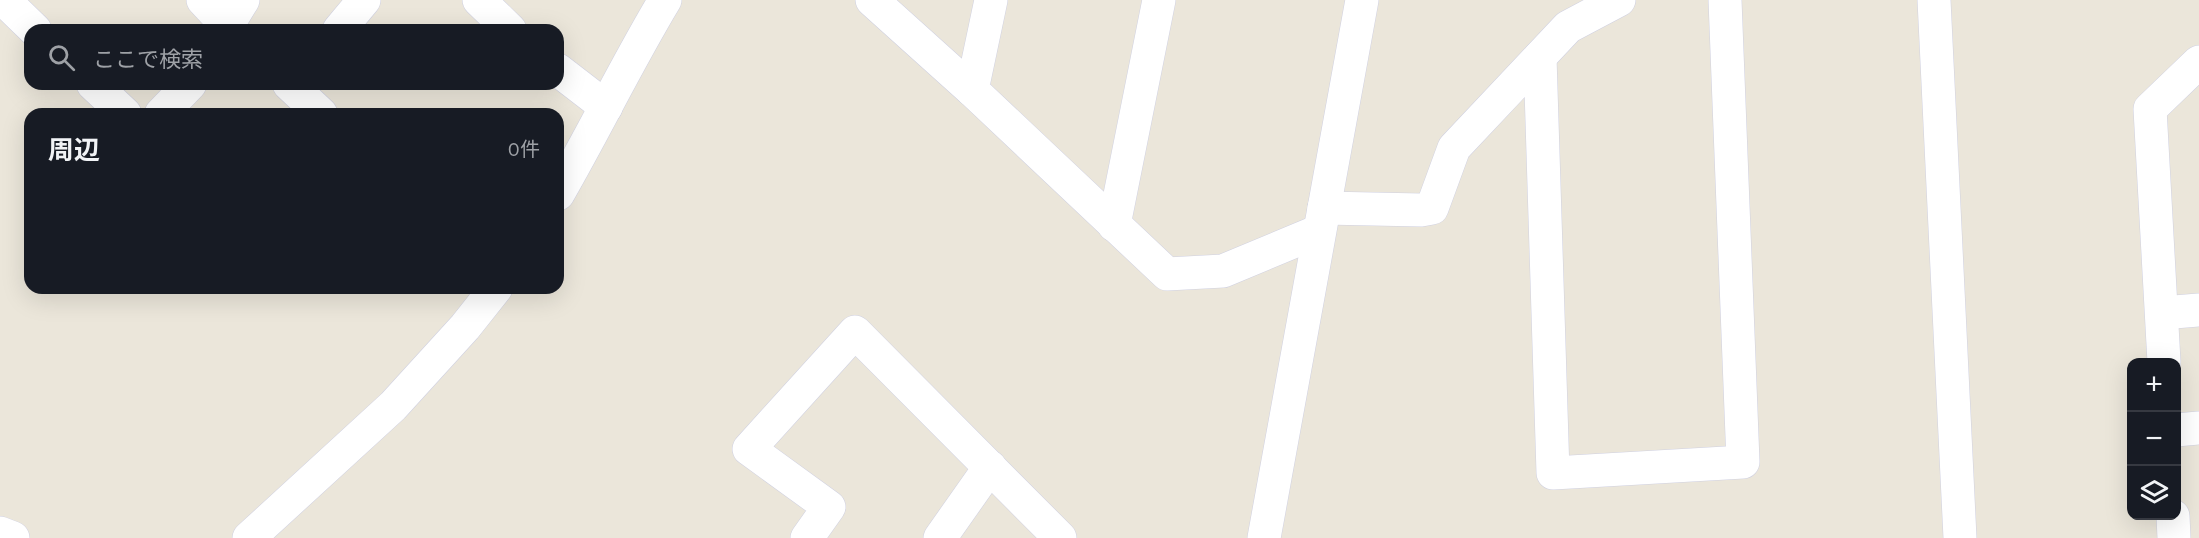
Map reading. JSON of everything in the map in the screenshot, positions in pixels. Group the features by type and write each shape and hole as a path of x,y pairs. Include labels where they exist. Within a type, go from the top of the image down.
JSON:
{"street":[{"path":"4,0 29,24"},
{"path":"203,0 234,19"},
{"path":"344,24 364,0"},
{"path":"479,0 504,24"},
{"path":"564,183 639,43 665,0"},
{"path":"872,0 972,90 1167,274 1223,272 1322,219 1432,208 1454,148 1540,57 1569,14 1619,0"},
{"path":"972,90 991,0"},
{"path":"1114,225 1159,0"},
{"path":"1264,538 1362,0"},
{"path":"1540,57 1553,473 1743,462 1725,0"},
{"path":"1934,0 1960,538"},
{"path":"2164,358 2150,110 2199,62"},
{"path":"564,75 606,107"},
{"path":"99,90 119,108"},
{"path":"167,108 184,90"},
{"path":"296,90 315,108"},
{"path":"249,538 393,406 465,327 491,294"},
{"path":"2162,313 2199,310"},
{"path":"807,538 829,507 749,449 855,332 1060,538"},
{"path":"2181,430 2199,428"},
{"path":"940,538 990,467"},
{"path":"2173,520 2174,538"},
{"path":"0,533 13,538"}]}
